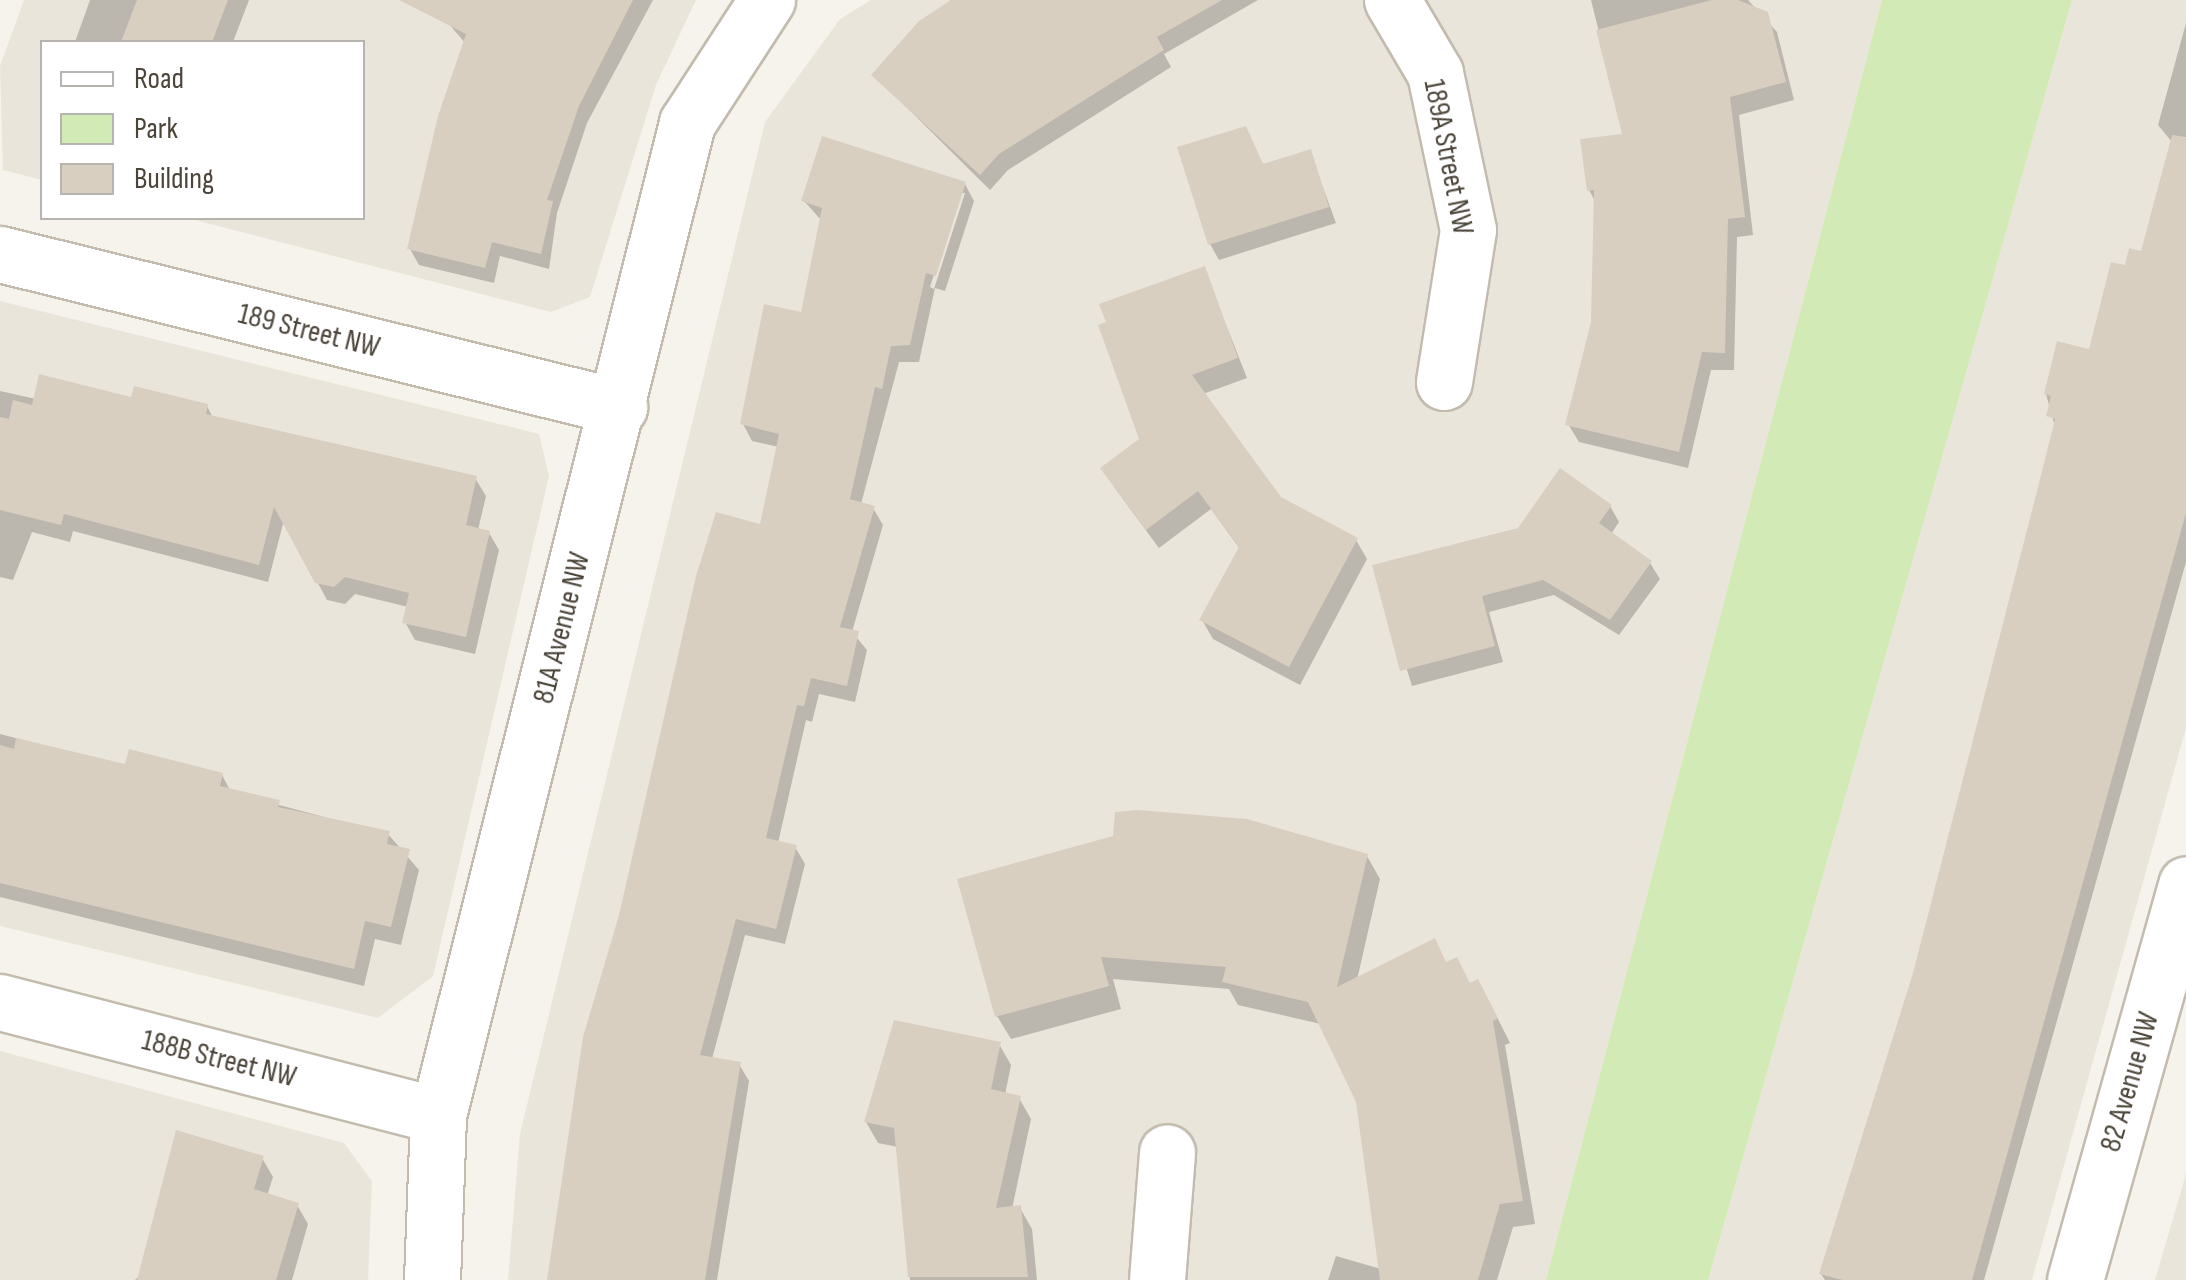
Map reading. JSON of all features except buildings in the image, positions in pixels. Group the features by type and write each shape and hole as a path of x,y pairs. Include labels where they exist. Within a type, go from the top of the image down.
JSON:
{"street":[{"name":"81A Avenue NW","path":"432,1280 438,1115 687,124 767,0"},
{"name":"189A Street NW","path":"1392,0 1434,73 1468,230 1444,382"},
{"name":"189 Street NW","path":"0,254 618,407"},
{"name":"82 Avenue NW","path":"2075,1280 2186,884"},
{"name":"188B Street NW","path":"0,1002 438,1115"},
{"path":"1157,1280 1166,1152"}],"shaded area":[{"path":"24,0 696,0 656,85 590,297 551,312 195,220 365,220 365,40 40,40 40,179 3,170 0,66"},
{"path":"871,0 1882,0 1546,1280 508,1280 520,1134 765,122 840,19"},
{"path":"2072,0 2186,0 2186,728 2032,1280 1708,1280"},
{"path":"0,301 539,434 549,476 433,976 378,1018 0,926"},
{"path":"0,1051 344,1143 372,1181 368,1280 0,1280"},
{"path":"2186,1174 2186,1280 2155,1280"}],"green space":[{"path":"1882,0 2072,0 1708,1280 1546,1280"}]}
